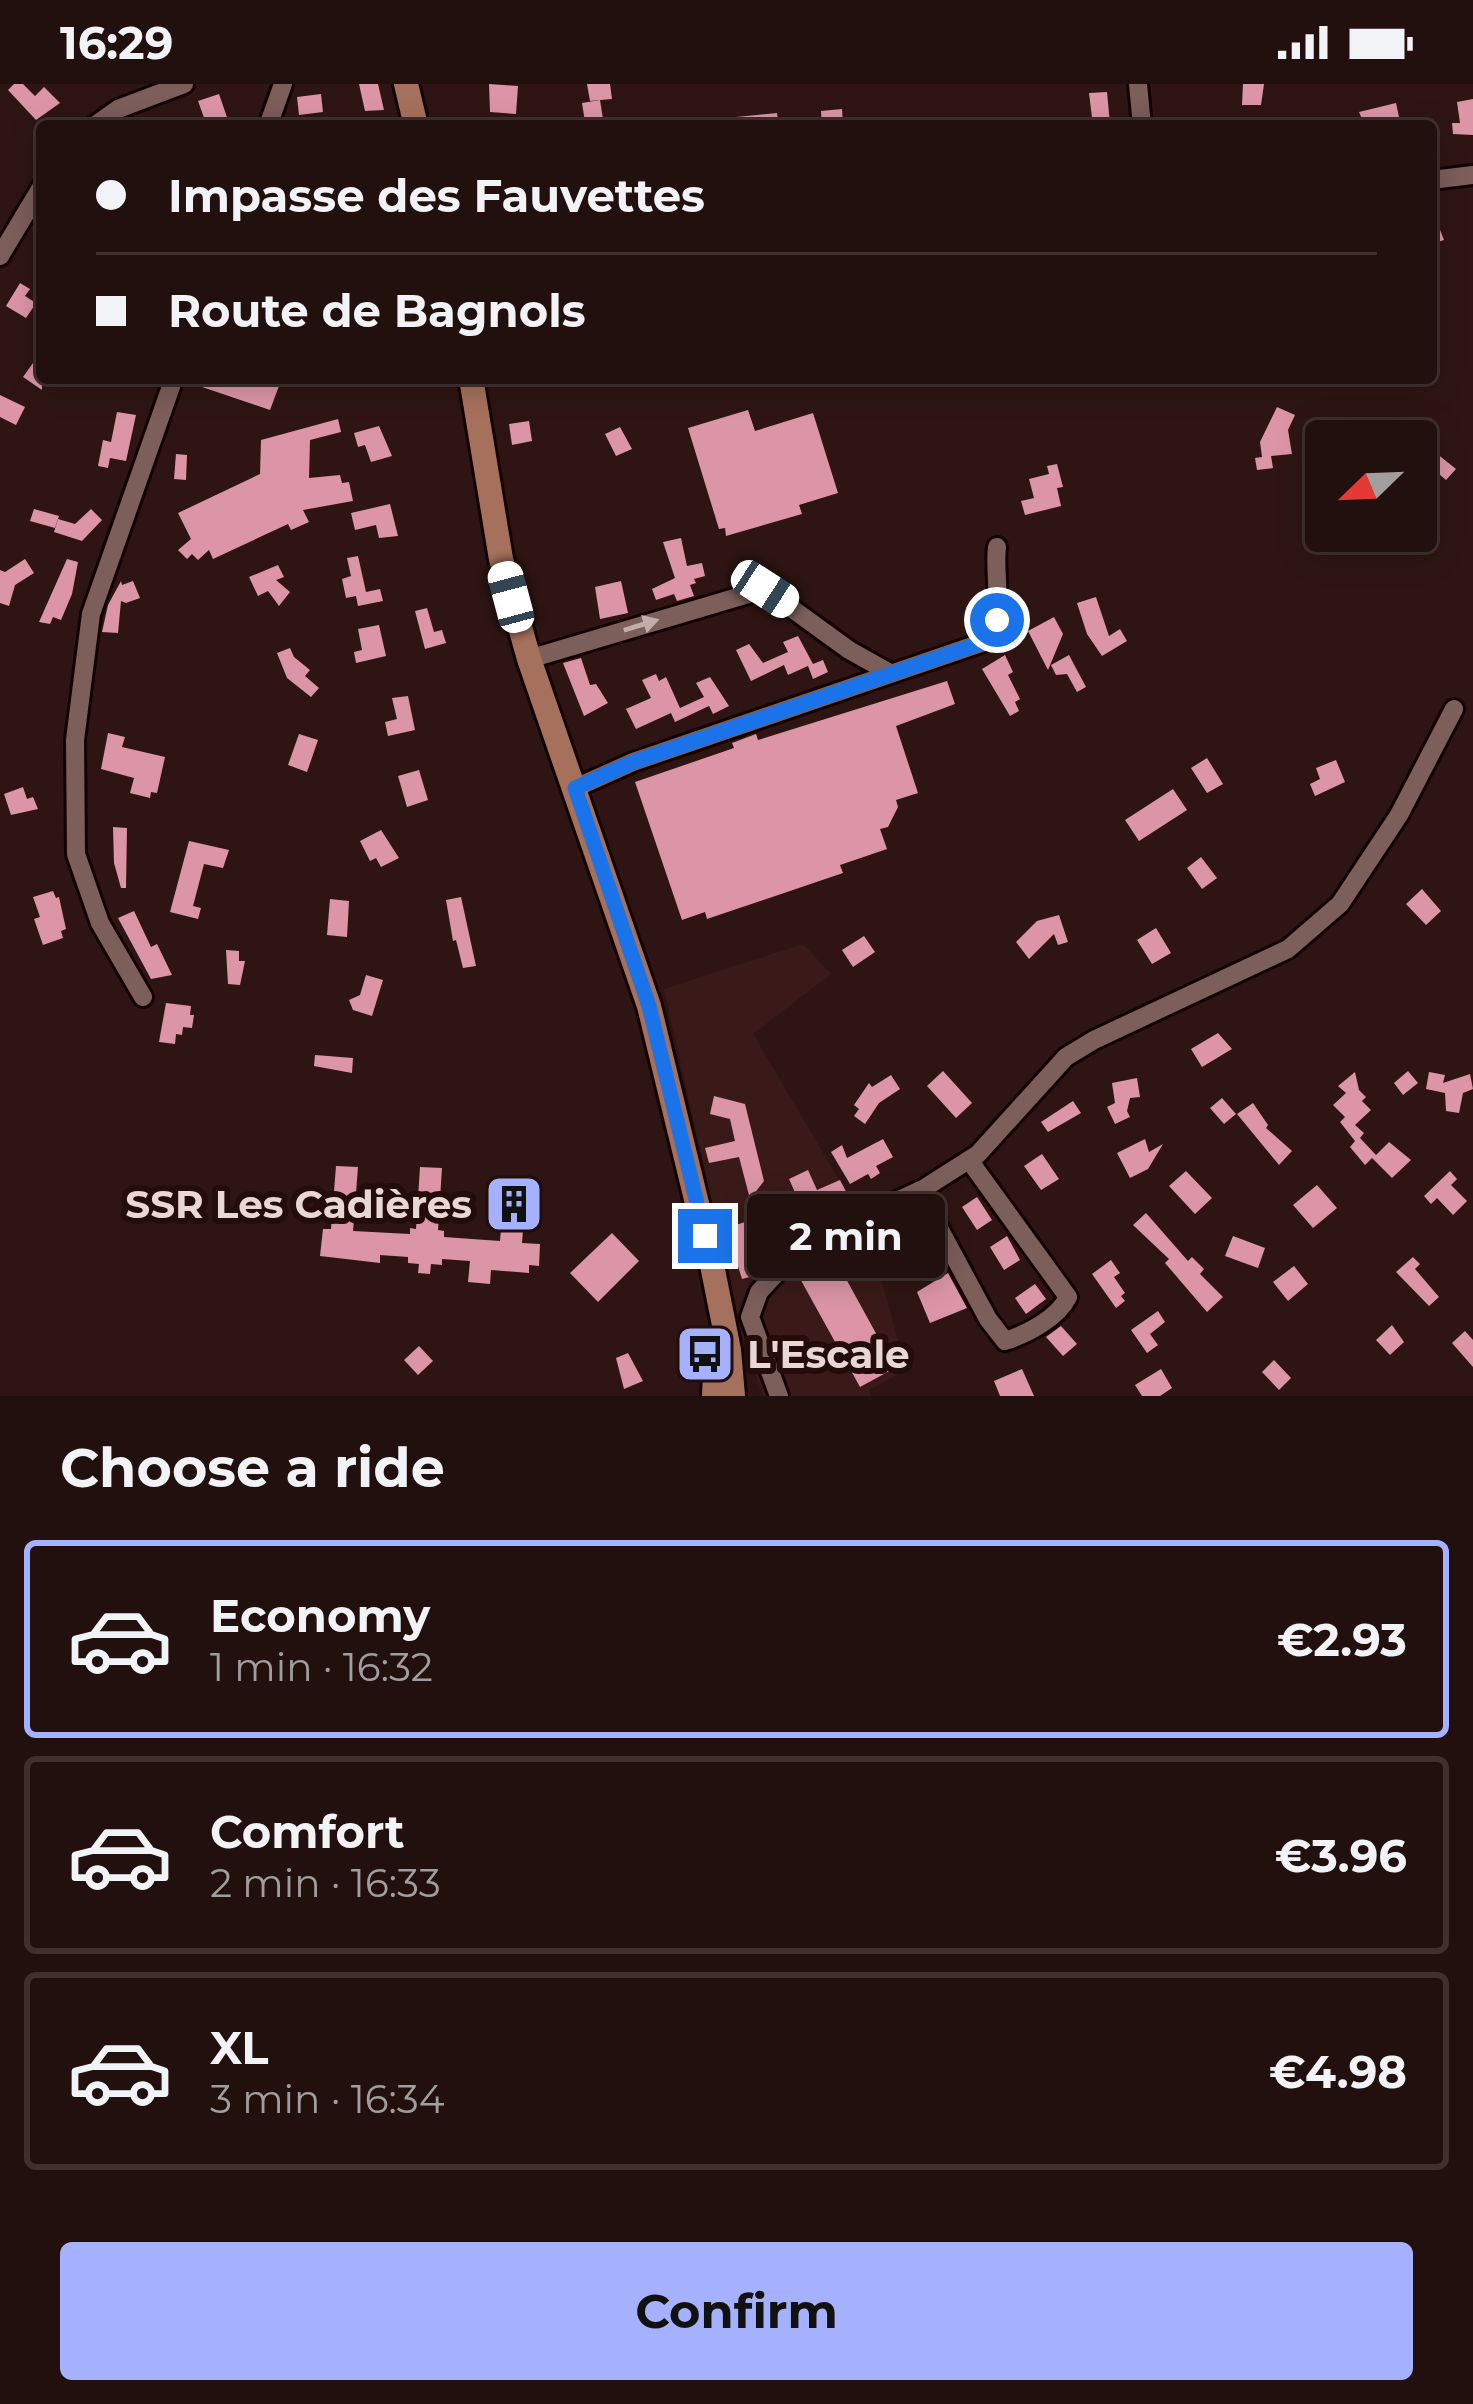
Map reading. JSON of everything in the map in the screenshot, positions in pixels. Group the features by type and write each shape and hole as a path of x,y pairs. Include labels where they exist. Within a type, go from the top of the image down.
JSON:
{"main road":[{"path":"406,84 415,120"},
{"path":"472,384 501,559 529,659 649,1006 718,1305 734,1396"},
{"path":"714,1396 718,1305"}],"street":[{"path":"102,120 118,109 184,84"},
{"path":"270,120 283,84"},
{"path":"1138,84 1141,120"},
{"path":"1437,180 1473,175"},
{"path":"0,256 36,196"},
{"path":"143,998 100,923 76,854 75,740 91,614 172,384"},
{"path":"575,788 633,762 984,642 997,620 997,547"},
{"path":"529,659 765,589 849,650 890,673"},
{"path":"779,1396 750,1318 759,1292 802,1245 920,1191 969,1160 1066,1058 1094,1040 1288,949 1340,904 1400,815 1454,709"},
{"path":"920,1191 988,1319 1005,1341 1022,1336 1064,1306 1068,1298 969,1160"}],"shaded area":[{"path":"803,944 831,974 753,1034 868,1229 906,1370 869,1390 871,1396 763,1396 742,1337 664,989"}],"building":[{"path":"23,84 35,96 44,87 60,103 36,120 8,90"},
{"path":"359,84 378,84 384,110 365,111"},
{"path":"489,84 518,86 516,114 490,112"},
{"path":"587,84 610,84 612,99 590,101"},
{"path":"1243,84 1264,84 1261,105 1242,105"},
{"path":"1107,92 1110,120 1092,120 1089,93"},
{"path":"219,94 228,120 205,120 198,101"},
{"path":"321,94 323,112 299,115 297,97"},
{"path":"1473,99 1473,135 1453,134 1452,123 1460,123 1457,102"},
{"path":"600,100 603,119 585,120 582,103"},
{"path":"1396,103 1400,120 1362,120 1359,112"},
{"path":"842,109 843,120 822,120 821,111"},
{"path":"777,113 778,120 726,120"},
{"path":"20,283 30,289 25,296 36,303 26,318 6,306"},
{"path":"36,365 36,384 42,384 42,390 23,377"},
{"path":"203,384 280,384 270,410"},
{"path":"0,395 25,407 16,425 0,417"},
{"path":"1277,407 1295,415 1288,430 1292,454 1271,456 1273,468 1257,470 1260,442"},
{"path":"748,410 755,431 813,413 838,493 799,505 802,514 726,536 725,528 719,529 688,428"},
{"path":"117,412 136,415 126,461 110,458 108,468 98,466 103,440 111,442"},
{"path":"338,419 341,432 310,440 309,478 340,475 342,483 349,482 353,501 303,510 309,522 291,530 288,524 213,559 209,550 198,560 192,554 187,559 178,550 191,539 178,513 260,474 261,440"},
{"path":"529,421 532,441 512,445 509,424"},
{"path":"379,426 392,456 371,462 365,445 358,447 354,433"},
{"path":"620,427 632,449 616,456 605,434"},
{"path":"176,454 187,455 186,480 174,479"},
{"path":"1437,454 1456,469 1446,480 1440,475 1437,479"},
{"path":"1057,464 1063,487 1057,488 1061,506 1025,515 1021,501 1034,498 1029,479 1049,474 1047,466"},
{"path":"390,504 398,536 379,538 376,525 355,530 351,513"},
{"path":"34,509 59,516 55,528 30,521"},
{"path":"91,509 102,520 82,541 54,532 58,519 75,524"},
{"path":"681,538 687,566 702,563 705,576 690,585 694,596 677,601 674,594 656,600 652,589 675,578 663,542"},
{"path":"358,556 366,592 380,589 383,601 358,606 356,596 346,598 342,579 351,576 347,558"},
{"path":"25,559 34,573 15,585 9,606 0,603 0,570 5,572"},
{"path":"67,559 78,562 61,620 53,617 50,624 39,622"},
{"path":"278,565 284,577 276,580 290,592 279,606 268,591 258,596 249,577"},
{"path":"121,581 122,585 133,581 140,598 121,601 118,633 102,632 108,605"},
{"path":"621,581 628,613 600,619 595,587"},
{"path":"1096,597 1109,636 1120,629 1127,641 1102,656 1087,634 1077,603"},
{"path":"427,608 434,632 442,630 446,643 425,649 415,611"},
{"path":"1054,617 1063,634 1048,670 1028,631"},
{"path":"379,625 386,656 356,663 354,652 362,650 358,629"},
{"path":"798,636 813,664 823,660 828,672 813,679 808,666 788,675 784,665 751,681 736,650 749,644 763,663 788,652 783,642"},
{"path":"290,648 310,670 305,676 319,688 311,697 287,678 277,653"},
{"path":"1005,655 1013,672 1008,675 1020,699 1015,702 1019,711 1010,716 982,669"},
{"path":"1069,655 1086,687 1077,692 1067,674 1056,675 1051,665"},
{"path":"581,658 590,685 596,684 608,703 584,716 563,663"},
{"path":"656,674 659,681 666,677 680,708 704,697 696,683 710,677 729,706 713,714 709,706 675,722 671,713 636,729 626,709 651,698 642,680"},
{"path":"947,681 955,704 896,726 918,793 896,800 898,807 888,827 880,829 887,849 840,865 843,873 707,919 705,912 682,920 635,782 734,748 732,743 756,734 758,740"},
{"path":"408,696 415,730 388,736 385,722 397,719 392,698"},
{"path":"108,733 125,737 122,747 165,757 157,793 151,792 150,798 130,793 134,778 101,769"},
{"path":"299,734 318,740 307,772 288,765"},
{"path":"1207,758 1223,784 1207,793 1191,768"},
{"path":"1336,760 1345,782 1315,796 1310,784 1320,779 1316,768"},
{"path":"419,770 428,800 407,807 398,776"},
{"path":"23,787 38,809 11,815 4,794"},
{"path":"1173,789 1187,810 1139,841 1125,820"},
{"path":"113,827 127,828 126,888 121,888 114,863"},
{"path":"381,830 399,858 381,867 376,858 370,861 360,841"},
{"path":"189,841 229,850 223,868 204,864 193,906 201,908 198,919 170,912"},
{"path":"1201,857 1217,878 1202,889 1187,868"},
{"path":"1422,889 1441,911 1426,925 1406,904"},
{"path":"53,891 59,897 66,929 61,931 63,938 43,945 33,897"},
{"path":"461,897 476,966 463,968 446,900"},
{"path":"330,899 349,901 347,937 327,935"},
{"path":"134,911 151,947 157,944 172,975 151,979 118,918"},
{"path":"1059,915 1068,942 1058,945 1054,934 1029,959 1016,942 1037,921"},
{"path":"1156,928 1171,953 1152,964 1137,940"},
{"path":"864,936 875,952 853,967 842,950"},
{"path":"226,950 239,951 239,961 245,961 240,985 228,984"},
{"path":"366,975 383,980 372,1016 353,1010 349,1000 360,995"},
{"path":"166,1003 191,1006 190,1015 194,1015 192,1028 183,1027 175,1044 159,1042"},
{"path":"1218,1033 1232,1049 1202,1067 1191,1049"},
{"path":"315,1055 353,1058 352,1073 314,1066"},
{"path":"943,1071 972,1103 956,1118 927,1086"},
{"path":"1408,1071 1418,1083 1403,1095 1394,1083"},
{"path":"1355,1072 1366,1097 1362,1101 1371,1110 1355,1125 1364,1133 1360,1138 1376,1155 1389,1142 1411,1160 1392,1178 1372,1158 1365,1165 1350,1147 1355,1141 1340,1122 1345,1117 1333,1105 1346,1093 1338,1086"},
{"path":"1429,1072 1445,1075 1443,1083 1470,1074 1473,1089 1463,1093 1459,1113 1446,1111 1445,1093 1426,1089"},
{"path":"891,1075 900,1089 879,1103 865,1124 854,1116 859,1109 854,1105 869,1083 872,1087"},
{"path":"1137,1078 1140,1097 1130,1098 1130,1117 1115,1124 1107,1107 1115,1103 1112,1083"},
{"path":"714,1096 745,1104 764,1181 750,1199 739,1157 709,1163 705,1148 735,1141 730,1119 710,1114"},
{"path":"1222,1098 1236,1114 1224,1124 1210,1108"},
{"path":"1073,1101 1081,1113 1048,1132 1041,1122"},
{"path":"1253,1103 1266,1128 1292,1151 1279,1165 1237,1114"},
{"path":"883,1139 893,1157 876,1166 880,1173 871,1179 868,1174 850,1184 831,1152 842,1145 847,1158"},
{"path":"1145,1139 1149,1152 1163,1144 1148,1169 1130,1178 1117,1153"},
{"path":"1042,1154 1059,1179 1041,1190 1024,1166"},
{"name":"SSR Les Cadières","path":"336,1166 358,1167 353,1231 410,1234 410,1228 416,1229 420,1167 442,1168 438,1230 444,1231 444,1237 500,1241 505,1178 527,1179 522,1243 540,1244 539,1266 529,1265 529,1273 491,1270 490,1284 468,1282 470,1261 442,1259 442,1265 431,1264 430,1274 418,1273 419,1264 408,1263 408,1257 380,1255 380,1263 320,1256 323,1229 331,1229"},
{"path":"808,1170 817,1190 840,1180 853,1205 810,1226 789,1179"},
{"path":"1186,1171 1212,1198 1195,1214 1169,1186"},
{"path":"1450,1171 1457,1179 1451,1185 1467,1201 1453,1215 1437,1198 1431,1204 1424,1196"},
{"path":"1317,1185 1337,1208 1313,1228 1293,1205"},
{"path":"977,1197 992,1220 977,1230 962,1207"},
{"path":"777,1202 785,1227 783,1244 776,1254 758,1258 761,1269 757,1275 742,1279 726,1228 758,1218 755,1209"},
{"path":"1146,1213 1188,1261 1192,1257 1204,1269 1200,1274 1223,1297 1207,1312 1165,1263 1169,1259 1133,1225"},
{"path":"612,1233 639,1261 598,1302 570,1273"},
{"path":"1007,1236 1020,1260 1004,1270 990,1247"},
{"path":"1233,1236 1265,1248 1258,1268 1225,1256"},
{"path":"856,1244 861,1254 839,1266 895,1368 860,1387 798,1275"},
{"path":"1413,1257 1420,1264 1415,1269 1439,1297 1429,1306 1396,1272"},
{"path":"1111,1260 1120,1273 1114,1277 1125,1293 1121,1296 1125,1301 1116,1308 1092,1274"},
{"path":"1294,1266 1308,1284 1288,1301 1273,1282"},
{"path":"948,1273 967,1308 930,1323 917,1292"},
{"path":"1035,1284 1046,1299 1026,1314 1015,1298"},
{"path":"1158,1311 1165,1322 1150,1334 1158,1345 1147,1353 1131,1330"},
{"path":"1392,1325 1404,1342 1390,1355 1376,1340"},
{"path":"1061,1326 1077,1344 1063,1356 1046,1337"},
{"path":"1465,1331 1473,1340 1473,1367 1452,1343"},
{"path":"419,1346 433,1361 418,1375 404,1360"},
{"path":"628,1353 643,1381 624,1389 616,1358"},
{"path":"1274,1360 1291,1378 1279,1390 1262,1372"},
{"path":"1022,1369 1034,1396 1000,1396 994,1381"},
{"path":"1161,1369 1172,1388 1160,1396 1142,1396 1135,1385"}],"place":[{"name":"SSR Les Cadières","path":"514,1204"},
{"name":"L'Escale","path":"705,1354"}],"route":[{"path":"705,1236 649,1006 575,788 633,762 984,642 997,620"}]}
